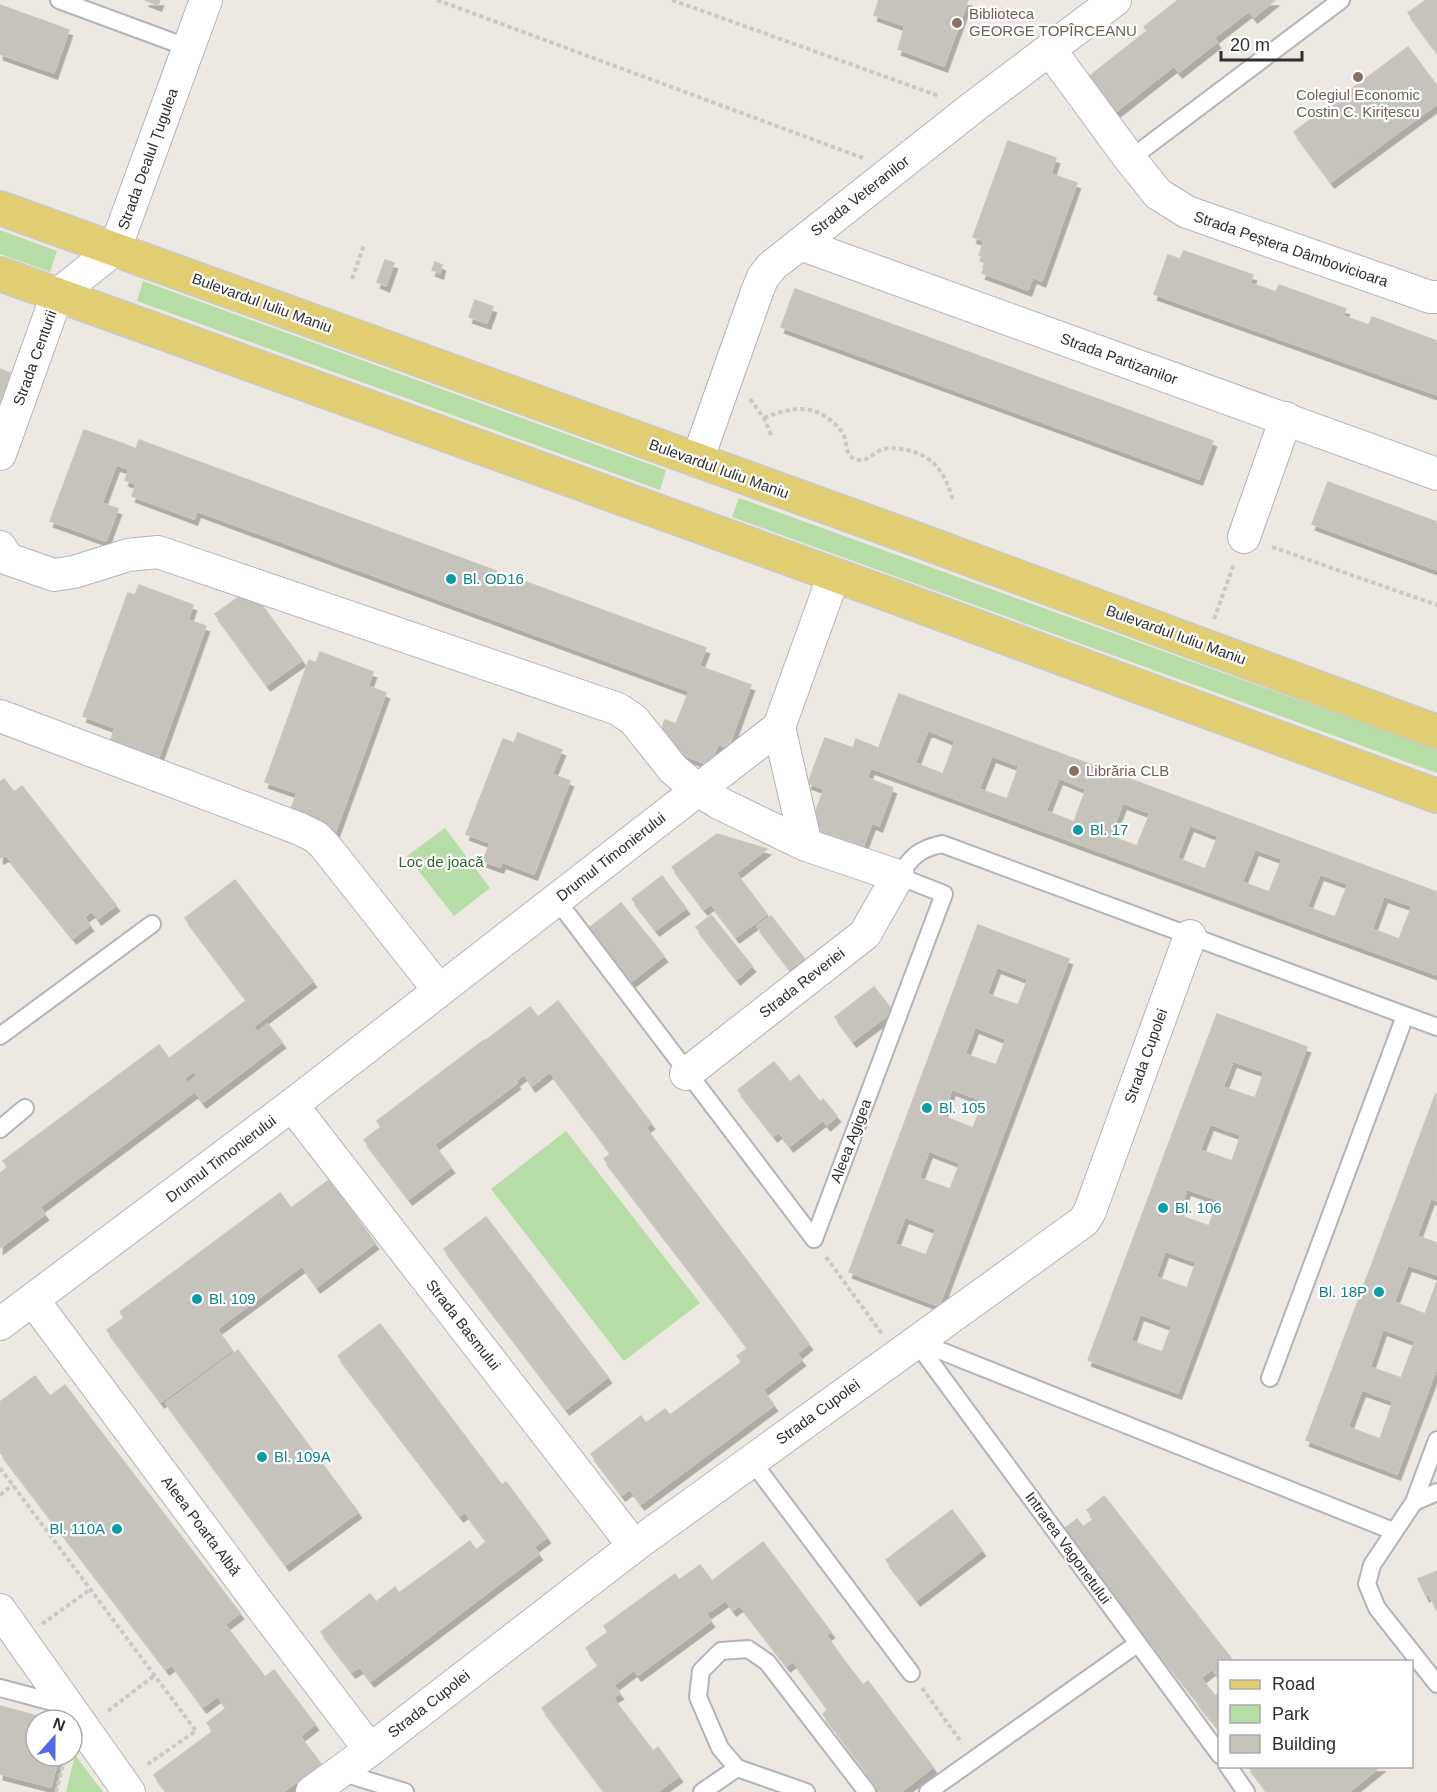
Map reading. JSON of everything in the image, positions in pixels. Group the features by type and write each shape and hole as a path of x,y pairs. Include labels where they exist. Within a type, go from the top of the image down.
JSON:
{"main road":[{"name":"Bulevardul Iuliu Maniu","path":"0,208 1204,645 1437,732"},
{"path":"0,274 834,575 1437,796"}],"street":[{"name":"Strada Dealul Țugulea","path":"57,295 115,249 206,0"},
{"name":"Strada Veteranilor","path":"697,461 763,277 772,266 972,108 1050,50 1104,3"},
{"name":"Strada Peștera Dâmbovicioara","path":"1050,50 1158,194 1187,212 1430,297 1437,297"},
{"name":"Strada Partizanilor","path":"800,244 1437,474"},
{"name":"Strada Centurii","path":"0,454 57,295"},
{"path":"1244,537 1286,418"},
{"name":"Aleea Agigea","path":"3,562 54,575 74,572 128,555 158,552 618,709 634,720 673,769 698,790 742,816 806,845 898,876"},
{"path":"806,845 779,727 834,575"},
{"path":"0,716 316,837 439,990"},
{"name":"Drumul Timonierului","path":"0,1324 292,1105 779,727"},
{"name":"Strada Reveriei","path":"686,1074 865,934 898,876"},
{"name":"Strada Cupolei","path":"312,1792 634,1546 1084,1221 1090,1211 1190,936"},
{"name":"Strada Basmului","path":"292,1105 634,1546"},
{"name":"Aleea Poarta Albă","path":"33,1300 370,1749"},
{"path":"0,1610 69,1708"},
{"path":"84,1729 126,1787"}],"lane":[{"path":"59,0 189,48"},
{"path":"1130,159 1341,0"},
{"path":"898,876 913,856 929,847 942,844 1437,1027"},
{"name":"Aleea Agigea","path":"813,1239 944,894 898,876"},
{"path":"556,899 686,1074 813,1239"},
{"path":"0,1036 152,924"},
{"path":"1270,1378 1405,1016"},
{"path":"0,1129 26,1108"},
{"path":"906,1348 1393,1531"},
{"name":"Intrarea Vagonetului","path":"906,1348 1137,1644 1218,1752"},
{"path":"1437,1440 1414,1502 1372,1565 1367,1584 1377,1608 1437,1684"},
{"path":"752,1460 911,1673"},
{"path":"1414,1502 1437,1492"},
{"path":"928,1792 1137,1644"},
{"path":"806,1792 736,1768 720,1748 698,1697 701,1671 721,1652 748,1649 767,1662 867,1792"},
{"path":"0,1688 51,1708"},
{"path":"702,1792 736,1768"},
{"path":"1229,1768 1246,1792"},
{"path":"340,1772 405,1792"}],"path":[{"path":"436,0 894,170"},
{"path":"672,0 972,108"},
{"path":"352,279 364,245"},
{"path":"724,386 738,388 747,394 764,418 771,435"},
{"path":"764,418 781,411 797,408 810,409 823,414 836,424 844,436 846,450 855,459 869,458 885,448 911,451 923,456 934,462 943,473 953,501"},
{"path":"1204,645 1244,537 1437,605"},
{"path":"813,1239 906,1348"},
{"path":"0,1468 196,1731 126,1787"},
{"path":"0,1495 13,1485"},
{"path":"21,1639 91,1589"},
{"path":"911,1673 974,1760"},
{"path":"84,1714 155,1675"},
{"path":"57,1792 62,1768"}],"green space":[{"path":"0,230 57,251 50,272 0,254"},
{"path":"143,281 666,470 660,490 137,301"},
{"path":"739,498 1437,750 1437,773 732,517"},
{"name":"Loc de joacă","path":"445,828 490,888 454,916 407,856"},
{"path":"566,1131 700,1303 624,1361 491,1189"},
{"path":"84,1767 103,1792 66,1792 72,1768"}],"building":[{"path":"145,0 160,0 158,5"},
{"path":"879,0 968,0 944,66 898,49 905,26 874,15"},
{"path":"1178,0 1275,0 1254,17 1249,11 1214,38 1217,42 1179,72 1174,66 1113,114 1086,79 1147,31 1144,27"},
{"path":"1426,0 1437,0 1437,52 1408,13"},
{"path":"0,5 69,30 54,73 0,54"},
{"path":"1408,47 1437,86 1437,104 1331,182 1294,132"},
{"path":"1008,141 1056,158 1051,174 1077,183 1042,281 1033,277 1028,290 982,273 986,263 980,261 982,256 979,255 984,241 973,237"},
{"path":"1184,251 1253,275 1250,283 1276,292 1279,285 1346,309 1343,316 1369,325 1372,317 1437,341 1437,395 1154,294 1168,255 1180,259"},
{"path":"385,260 394,263 386,286 377,282"},
{"path":"435,262 442,265 440,273 432,270"},
{"path":"795,289 1213,441 1199,479 781,327"},
{"path":"475,300 493,307 487,323 469,317"},
{"path":"0,369 10,373 0,401"},
{"path":"84,430 124,444 102,503 118,509 106,541 50,521"},
{"path":"139,440 213,467 194,519 132,496 136,484 125,480 129,469 116,465 124,444 136,449"},
{"name":"Bl. OD16","path":"213,467 706,648 699,666 751,685 728,748 718,744 710,765 656,745 665,720 676,724 689,691 197,511"},
{"path":"1328,482 1437,522 1437,570 1312,524"},
{"path":"139,585 193,605 188,620 206,626 155,768 107,750 115,728 83,716 128,593 135,595"},
{"path":"250,589 302,660 267,685 215,614"},
{"path":"320,652 373,672 368,686 386,693 335,833 288,816 297,793 265,782 309,660 316,663"},
{"name":"Bl. 17","path":"899,694 1437,892 1437,975 871,768","holes":["928,730 955,741 943,774 915,763","992,756 1019,766 1007,799 979,789","1059,778 1086,789 1074,822 1046,811","1123,803 1150,813 1137,846 1110,836","1190,825 1218,836 1205,869 1177,858","1255,849 1282,859 1269,892 1242,882","1320,874 1348,884 1335,917 1307,907","1384,896 1412,906 1399,939 1372,929"]},
{"path":"518,733 562,750 552,774 570,781 534,874 502,862 500,867 483,861 490,843 466,834 503,739 514,743"},
{"path":"825,738 853,748 856,739 878,748 867,778 893,788 879,826 872,823 863,847 838,837 836,846 807,835 824,789 808,783"},
{"path":"4,779 14,792 22,786 116,905 98,919 92,911 84,917 90,925 73,938 6,855 0,858 0,782"},
{"path":"717,834 767,849 736,873 742,881 704,909 672,867"},
{"path":"662,876 686,908 656,930 632,899"},
{"path":"235,880 313,981 253,1027 257,1032 268,1024 282,1042 203,1102 188,1083 197,1076 194,1071 185,1078 170,1058 247,1000 185,918"},
{"path":"742,881 767,914 736,937 711,904"},
{"path":"621,903 664,956 632,981 589,928"},
{"path":"711,915 752,966 737,979 696,927"},
{"path":"771,916 804,958 790,969 757,926"},
{"name":"Bl. 105","path":"978,925 1069,959 939,1306 849,1272","holes":["997,967 1028,979 1018,1005 987,994","975,1027 1006,1039 996,1065 965,1054","952,1089 983,1101 973,1128 942,1116","929,1151 960,1163 950,1189 919,1178","905,1217 936,1229 926,1255 895,1244"]},
{"path":"874,987 893,1011 853,1041 835,1017"},
{"path":"558,1001 651,1123 611,1153 550,1072 532,1086 524,1074 515,1081 485,1041 530,1007 538,1017"},
{"name":"Bl. 106","path":"1217,1014 1307,1047 1178,1393 1088,1360","holes":["1233,1061 1264,1072 1255,1098 1223,1087","1210,1124 1241,1135 1232,1161 1200,1150","1187,1189 1218,1200 1209,1226 1178,1215","1165,1251 1196,1262 1187,1288 1156,1277","1140,1314 1172,1326 1162,1352 1131,1341"]},
{"path":"484,1040 517,1083 434,1145 451,1167 409,1199 364,1140 381,1127 377,1121"},
{"path":"159,1045 194,1092 40,1207 3,1161"},
{"path":"774,1062 790,1082 799,1075 820,1102 823,1099 837,1116 827,1125 823,1120 790,1146 779,1132 774,1136 738,1090"},
{"name":"Bl. 18P","path":"1436,1093 1437,1201 1431,1198 1417,1236 1437,1243 1437,1275 1408,1265 1394,1302 1425,1314 1437,1282 1437,1367 1397,1474 1306,1440","holes":["1383,1329 1415,1341 1401,1378 1370,1367","1362,1390 1393,1401 1380,1439 1348,1427"]},
{"path":"645,1127 767,1287 726,1318 604,1159"},
{"path":"8,1167 45,1214 0,1248 0,1173"},
{"name":"Bl. 109","path":"329,1180 375,1243 317,1287 302,1266 217,1329 232,1350 161,1402 107,1330 124,1318 120,1312 280,1193 291,1208"},
{"path":"486,1217 608,1377 566,1409 444,1249"},
{"path":"767,1287 809,1344 797,1354 802,1360 763,1390 774,1405 641,1504 630,1489 622,1495 591,1454 641,1416 646,1423 665,1409 670,1415 742,1362 737,1356 748,1348 726,1318"},
{"path":"380,1324 502,1485 460,1516 338,1356"},
{"name":"Bl. 109A","path":"238,1350 358,1512 286,1565 166,1403"},
{"name":"Bl. 110A","path":"35,1376 50,1396 65,1385 240,1613 166,1669 0,1452 0,1402"},
{"path":"506,1482 547,1537 534,1547 539,1554 371,1681 360,1667 352,1672 321,1632 370,1594 376,1602 395,1587 399,1593 470,1541 476,1550 487,1541 465,1512"},
{"path":"1104,1496 1232,1660 1218,1660 1218,1676 1212,1669 1201,1678 1208,1687 1195,1698 1063,1530 1077,1519 1083,1527 1094,1519 1087,1510"},
{"path":"952,1510 982,1550 917,1600 886,1560"},
{"path":"763,1542 831,1632 826,1635 843,1659 863,1685 868,1681 933,1767 901,1792 872,1792 861,1778 868,1773 823,1714 828,1709 793,1661 787,1666 740,1605 733,1610 712,1581"},
{"path":"700,1565 726,1600 706,1614 711,1621 638,1675 634,1670 614,1685 586,1648 608,1632 604,1626 675,1574 679,1580"},
{"path":"1437,1571 1437,1611 1429,1594 1426,1596 1418,1579"},
{"path":"226,1626 265,1677 274,1670 315,1724 300,1736 321,1764 283,1792 167,1792 154,1775 213,1731 207,1723 226,1708 218,1696 203,1707 173,1666"},
{"path":"598,1666 620,1693 613,1698 653,1751 658,1747 679,1776 657,1792 605,1792 542,1708"},
{"path":"1209,1688 1215,1696 1218,1694 1218,1728 1195,1699"},
{"path":"0,1706 24,1712 24,1768 56,1768 51,1787 0,1774"},
{"path":"1250,1768 1379,1768 1349,1792 1268,1792"}],"place":[{"name":"Biblioteca GEORGE TOPÎRCEANU","path":"957,23"},
{"name":"Colegiul Economic Costin C. Kirițescu","path":"1358,77"},
{"name":"Bl. OD16","path":"451,579"},
{"name":"Librăria CLB","path":"1074,771"},
{"name":"Bl. 17","path":"1078,830"},
{"name":"Bl. 105","path":"927,1108"},
{"name":"Bl. 106","path":"1163,1208"},
{"name":"Bl. 18P","path":"1379,1292"},
{"name":"Bl. 109","path":"197,1299"},
{"name":"Bl. 109A","path":"262,1457"},
{"name":"Bl. 110A","path":"117,1529"}]}
